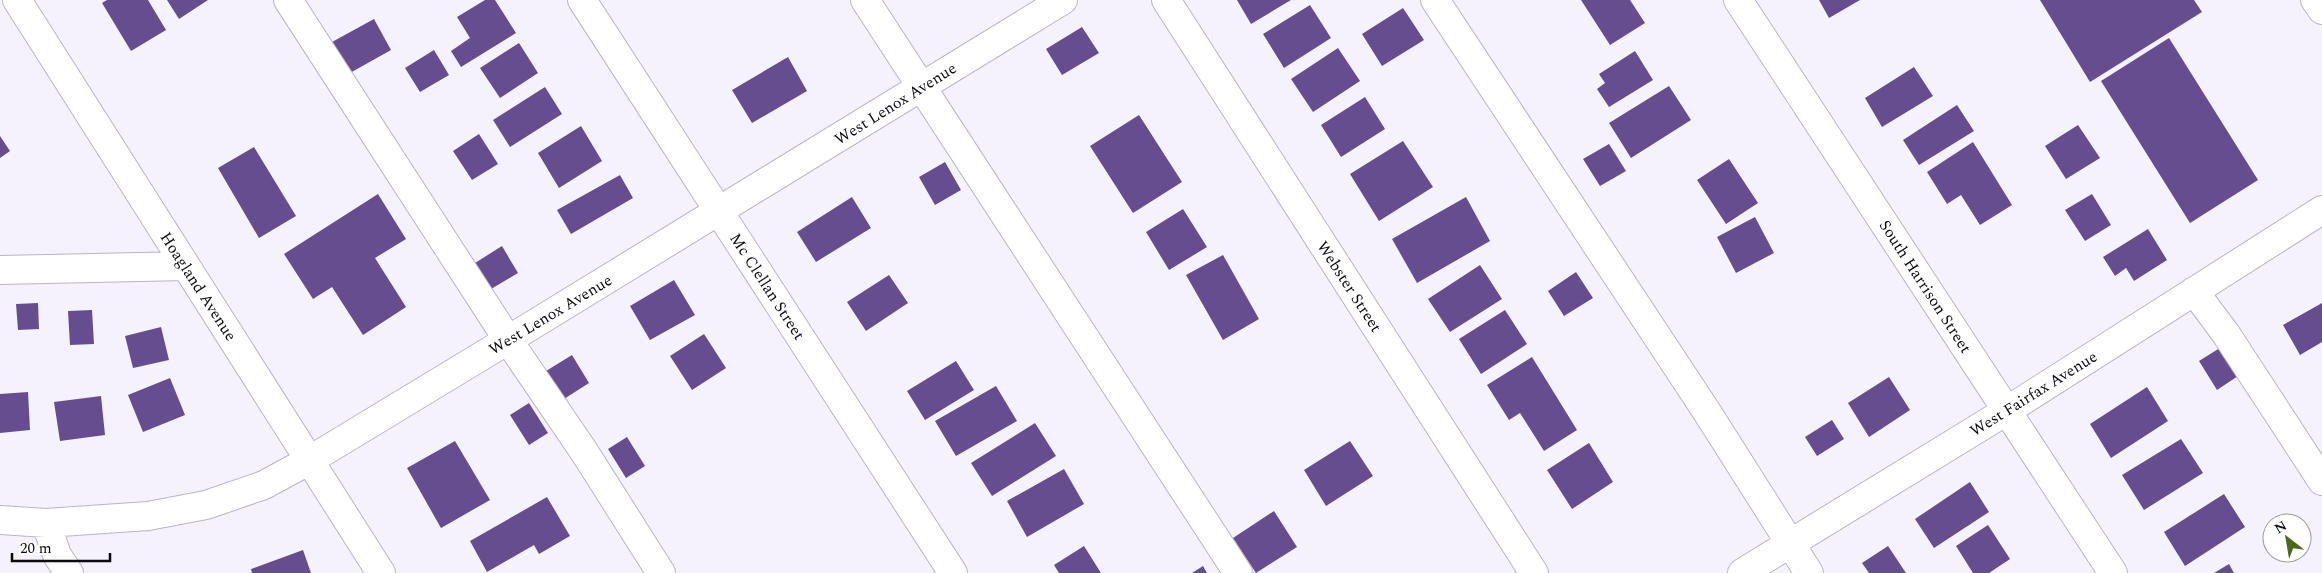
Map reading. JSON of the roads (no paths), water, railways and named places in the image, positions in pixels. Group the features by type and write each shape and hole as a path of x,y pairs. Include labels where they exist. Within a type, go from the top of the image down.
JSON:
{"street":[{"name":"Hoagland Avenue","path":"17,0 381,573"},
{"path":"288,0 508,340 585,453 661,573"},
{"name":"Mc Clellan Street","path":"582,0 953,573"},
{"path":"865,0 1238,573"},
{"name":"West Lenox Avenue","path":"0,520 46,523 148,516 206,505 264,485 310,460 508,340 1063,0"},
{"name":"Webster Street","path":"1166,0 1534,573"},
{"path":"1435,0 1809,573"},
{"name":"South Harrison Street","path":"1738,0 2113,573"},
{"path":"2316,0 2322,10"},
{"name":"West Fairfax Avenue","path":"1742,573 2008,410 2322,210"},
{"path":"0,270 186,266"},
{"path":"2194,291 2226,334 2322,481"},
{"path":"46,523 57,555 69,573"}]}
